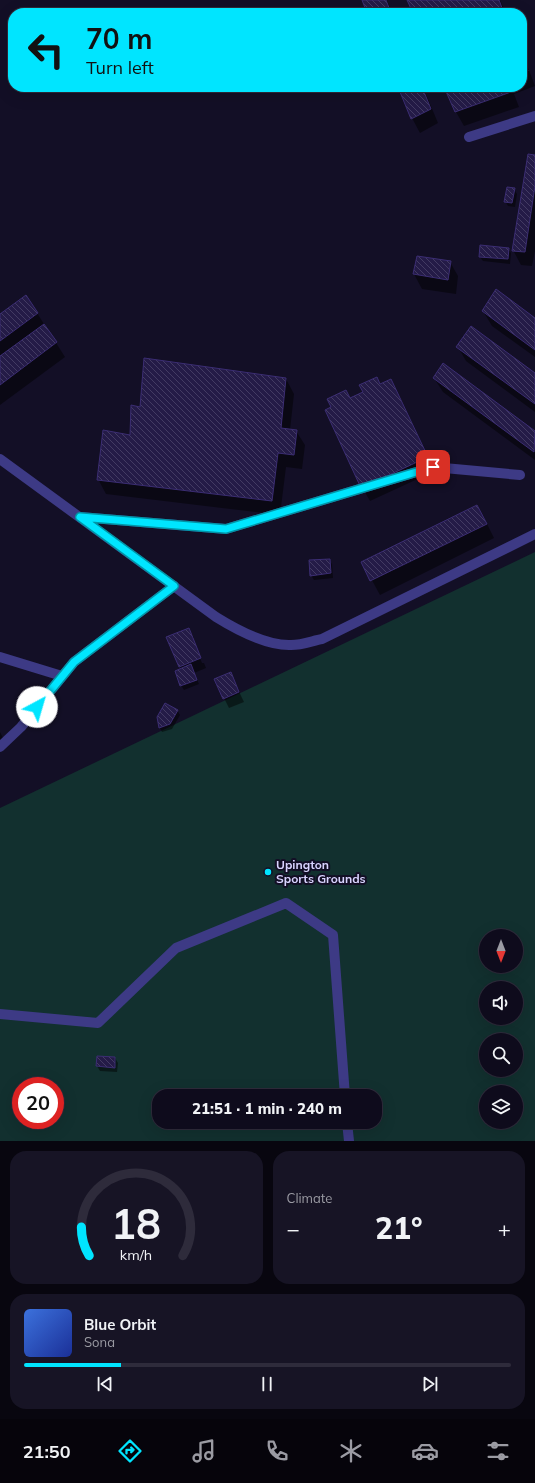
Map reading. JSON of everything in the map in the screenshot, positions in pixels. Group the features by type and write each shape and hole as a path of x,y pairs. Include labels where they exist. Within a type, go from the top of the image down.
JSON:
{"lane":[{"path":"469,137 535,116"},
{"path":"0,459 216,617 247,634 284,645 301,644 322,639 535,534"},
{"path":"80,517 226,529 433,467 520,475"},
{"path":"0,747 21,727 74,662 174,586"},
{"path":"0,657 62,676"},
{"path":"0,1014 98,1024 176,948 286,903 333,935 344,1089"},
{"path":"348,1129 349,1141"}],"green space":[{"name":"Upington Sports Grounds","path":"535,552 535,1141 0,1141 0,808"}],"building":[{"path":"362,0 386,0 389,8 365,8"},
{"path":"407,0 499,0 502,8 411,8"},
{"path":"400,92 424,92 431,109 411,119"},
{"path":"446,92 511,92 455,112"},
{"path":"528,154 535,155 535,186 525,252 512,251"},
{"path":"507,187 515,188 512,203 504,202"},
{"path":"480,245 509,248 508,259 479,257"},
{"path":"417,256 451,261 448,280 413,274"},
{"path":"496,289 535,318 535,350 482,311"},
{"path":"26,295 38,313 0,341 0,314"},
{"path":"44,324 57,342 0,385 0,356"},
{"path":"471,326 535,373 535,404 456,347"},
{"path":"144,358 286,378 281,428 297,430 294,455 278,453 272,501 97,480 103,430 130,435 131,405 140,407"},
{"path":"443,363 535,431 534,452 433,378"},
{"path":"377,377 380,384 391,379 428,457 361,488 325,410 331,407 327,399 346,390 350,398 363,392 359,385"},
{"path":"477,505 487,524 370,581 361,562"},
{"path":"330,559 331,573 310,576 309,560"},
{"path":"189,628 201,658 179,667 166,637"},
{"path":"191,664 197,680 180,686 175,671"},
{"path":"231,672 239,692 223,699 214,679"},
{"path":"165,703 178,710 170,724 159,728 157,717"},
{"path":"97,1056 115,1057 115,1068 96,1066"}],"place":[{"name":"Upington Sports Grounds","path":"268,872"}],"route":[{"path":"37,707 74,662 174,586 80,517 226,529 433,467"}]}
